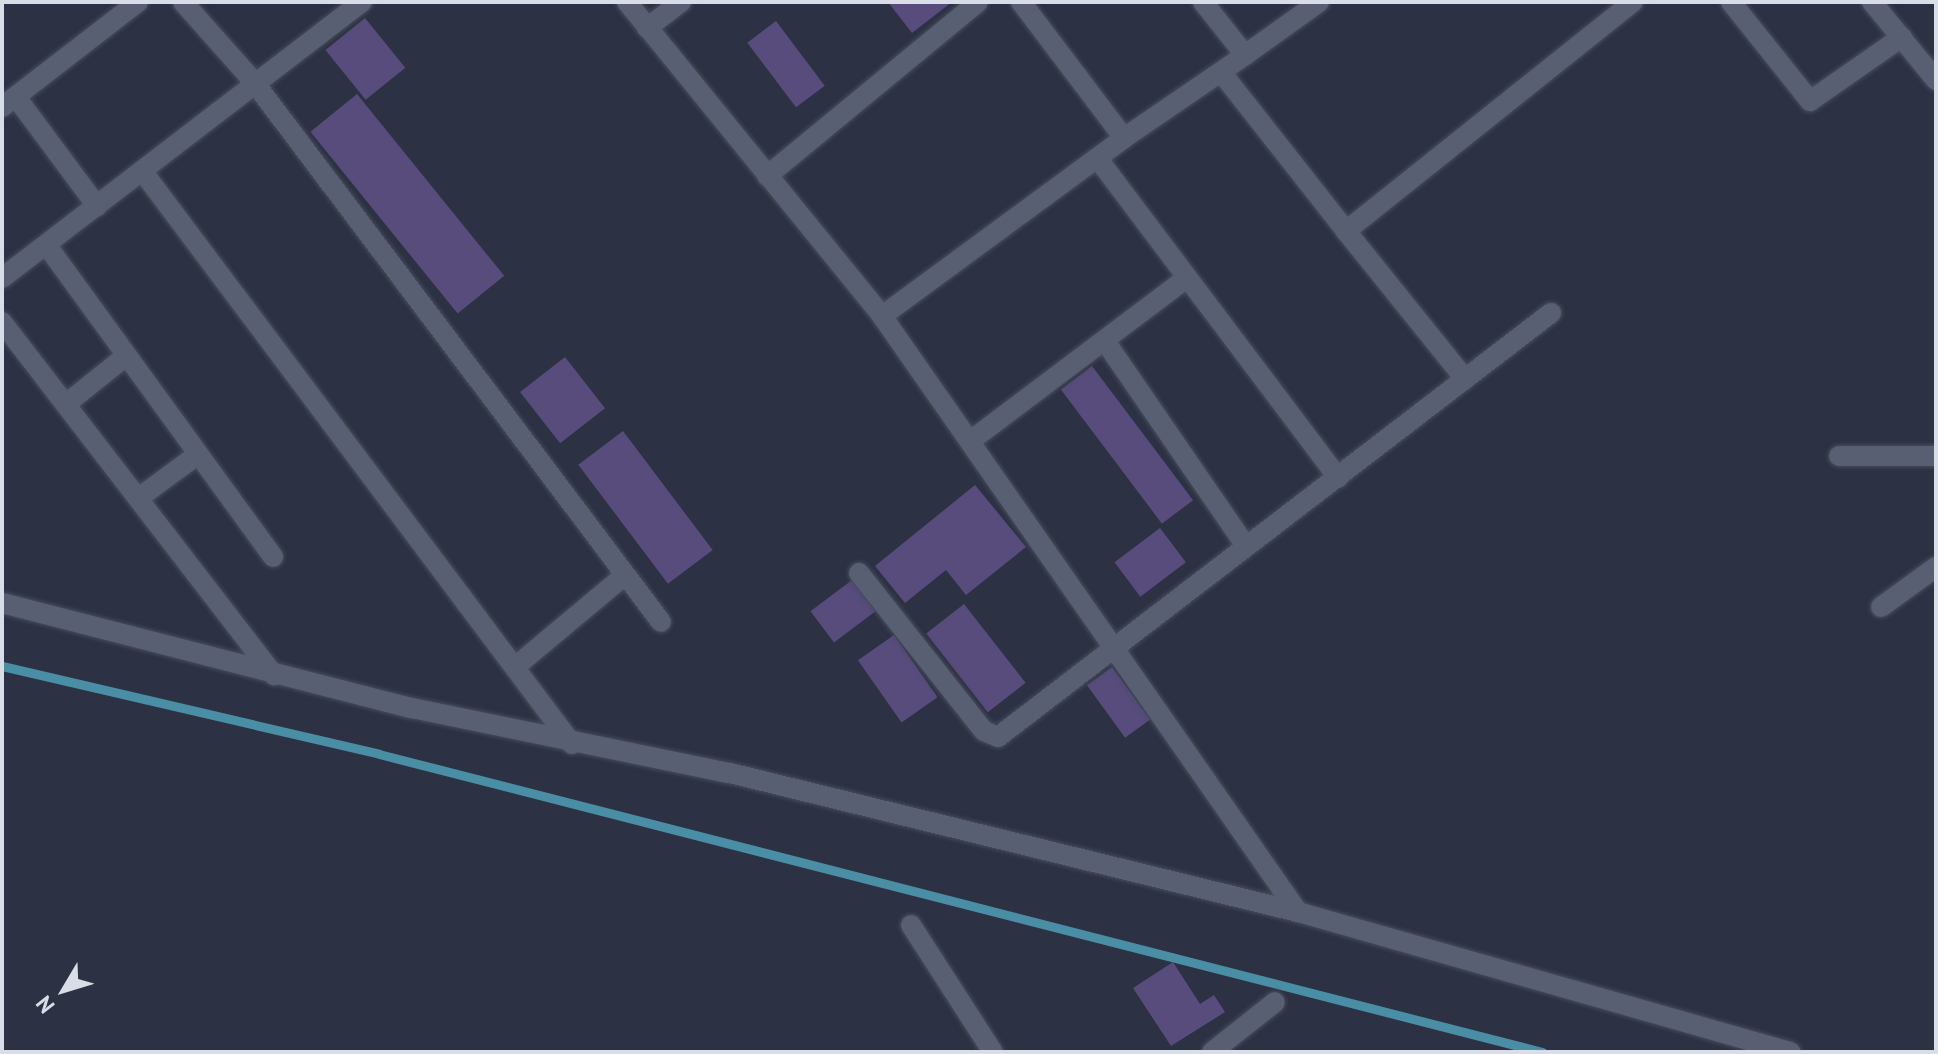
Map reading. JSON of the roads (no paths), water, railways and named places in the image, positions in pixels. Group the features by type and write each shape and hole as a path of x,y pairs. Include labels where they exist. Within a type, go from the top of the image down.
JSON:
{"street":[{"path":"97,206 9,102 138,2"},
{"path":"183,2 254,82 661,622"},
{"path":"2,278 48,247 254,82 362,2"},
{"path":"627,2 882,316 973,439 1298,912"},
{"path":"647,28 681,2"},
{"path":"767,176 978,2"},
{"path":"1021,2 1124,138"},
{"path":"1203,2 1245,55"},
{"path":"882,316 1124,138 1319,2"},
{"path":"1346,231 1633,2"},
{"path":"1731,2 1810,101 1902,37"},
{"path":"1872,2 1936,80"},
{"path":"1221,72 1465,379"},
{"path":"1098,159 1183,281 1338,478"},
{"path":"143,172 572,744"},
{"path":"48,247 273,557"},
{"path":"973,439 1107,344 1183,281"},
{"path":"859,573 990,737 1244,543 1338,478 1551,313"},
{"path":"2,322 140,497 274,675"},
{"path":"1107,344 1244,543"},
{"path":"66,404 126,356"},
{"path":"140,497 197,455"},
{"path":"1839,456 1936,456"},
{"path":"1881,607 1936,567"},
{"path":"515,667 625,575"},
{"path":"2,603 274,675 572,744 730,773 888,818 1298,912 1790,1052"},
{"path":"911,925 993,1052"},
{"path":"1212,1052 1275,1002"}],"waterway":[{"path":"2,666 379,754 1542,1052"}]}
